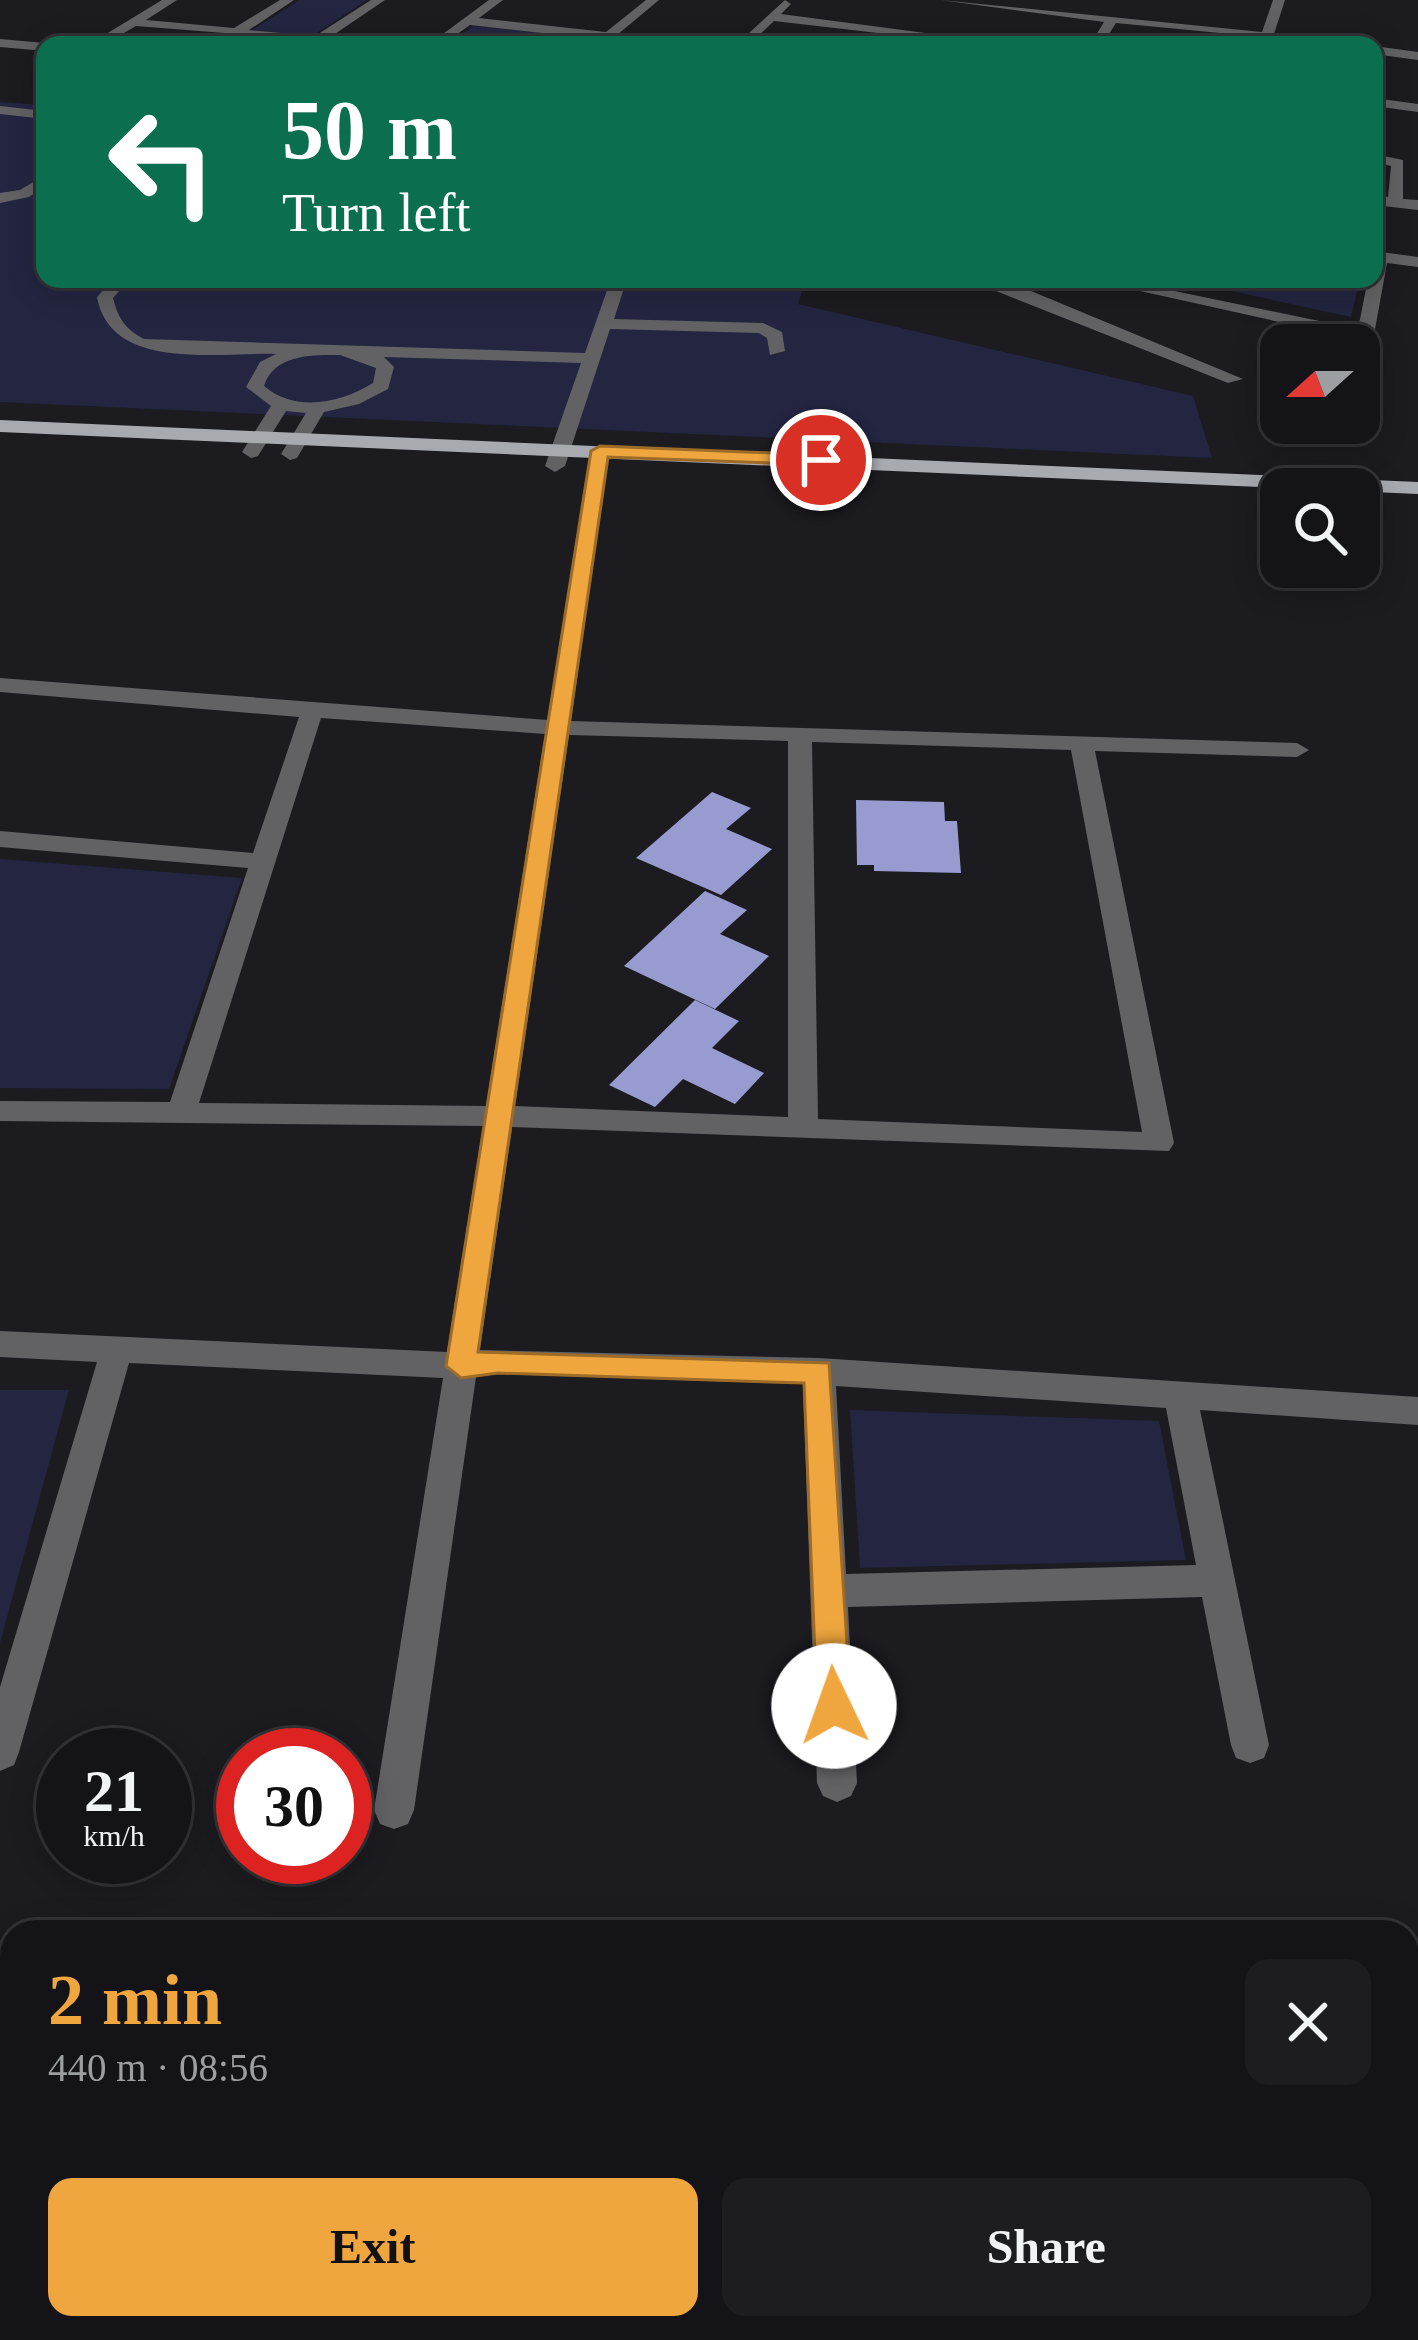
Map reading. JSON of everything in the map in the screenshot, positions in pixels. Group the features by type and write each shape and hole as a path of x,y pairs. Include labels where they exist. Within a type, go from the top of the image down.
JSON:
{"main road":[{"path":"0,425 294,447 1418,488"},
{"path":"0,439 256,444"},
{"path":"597,459 1260,496"},
{"path":"1380,502 1418,503"}],"street":[{"path":"110,36 171,0"},
{"path":"238,32 288,0"},
{"path":"322,36 380,0"},
{"path":"447,36 496,0"},
{"path":"608,36 653,0"},
{"path":"751,36 789,0"},
{"path":"946,0 1274,36"},
{"path":"1103,36 1138,0"},
{"path":"1267,35 1280,0"},
{"path":"968,36 991,5"},
{"path":"771,17 922,36"},
{"path":"468,21 575,36"},
{"path":"134,22 277,36"},
{"path":"1149,36 1154,22"},
{"path":"876,36 881,30"},
{"path":"0,47 36,50"},
{"path":"1383,51 1418,56"},
{"path":"1383,102 1418,108"},
{"path":"0,110 36,114"},
{"path":"1383,160 1398,164 1395,202"},
{"path":"0,198 24,194 36,185"},
{"path":"1383,201 1418,205"},
{"path":"1383,258 1418,262"},
{"path":"114,288 105,297 109,319 124,337 141,344 591,358"},
{"path":"558,458 616,288"},
{"path":"1002,288 1234,379"},
{"path":"1137,288 1308,324"},
{"path":"1367,324 1372,288"},
{"path":"603,324 763,328 776,336 776,351"},
{"path":"318,350 277,360 255,378 261,395 282,403 319,406 371,394 387,376 376,359 340,350"},
{"path":"256,444 282,403"},
{"path":"294,447 319,406"},
{"path":"394,1810 597,459"},
{"path":"0,685 556,727 1297,750"},
{"path":"181,1113 312,711"},
{"path":"800,735 803,1128"},
{"path":"0,1111 497,1116 1159,1143 1082,743"},
{"path":"0,839 264,862"},
{"path":"0,1344 118,1346 461,1366 498,1361 819,1371 1418,1411"},
{"path":"0,1752 12,1672 118,1346"},
{"path":"819,1371 837,1783"},
{"path":"1180,1393 1250,1745"},
{"path":"829,1591 1217,1581"}],"shaded area":[{"path":"300,0 367,0 312,36 252,30"},
{"path":"473,26 577,36 459,36"},
{"path":"0,102 36,104 36,288 803,288 798,304 1193,396 1212,458 0,402"},
{"path":"1217,288 1358,288 1351,317"},
{"path":"0,859 242,878 169,1089 0,1088"},
{"path":"0,1390 69,1390 0,1643"},
{"path":"850,1410 1159,1421 1186,1560 860,1568"}],"building":[{"path":"712,792 751,808 726,829 772,849 721,895 636,858"},
{"path":"856,800 944,802 945,821 957,821 961,873 874,871 874,865 857,865"},
{"path":"705,891 747,910 720,934 769,956 715,1009 624,966"},
{"path":"695,1000 739,1021 712,1048 764,1073 735,1104 683,1079 655,1107 609,1085"}],"route":[{"path":"821,460 600,451 461,1366 498,1361 819,1371 834,1706"}]}
